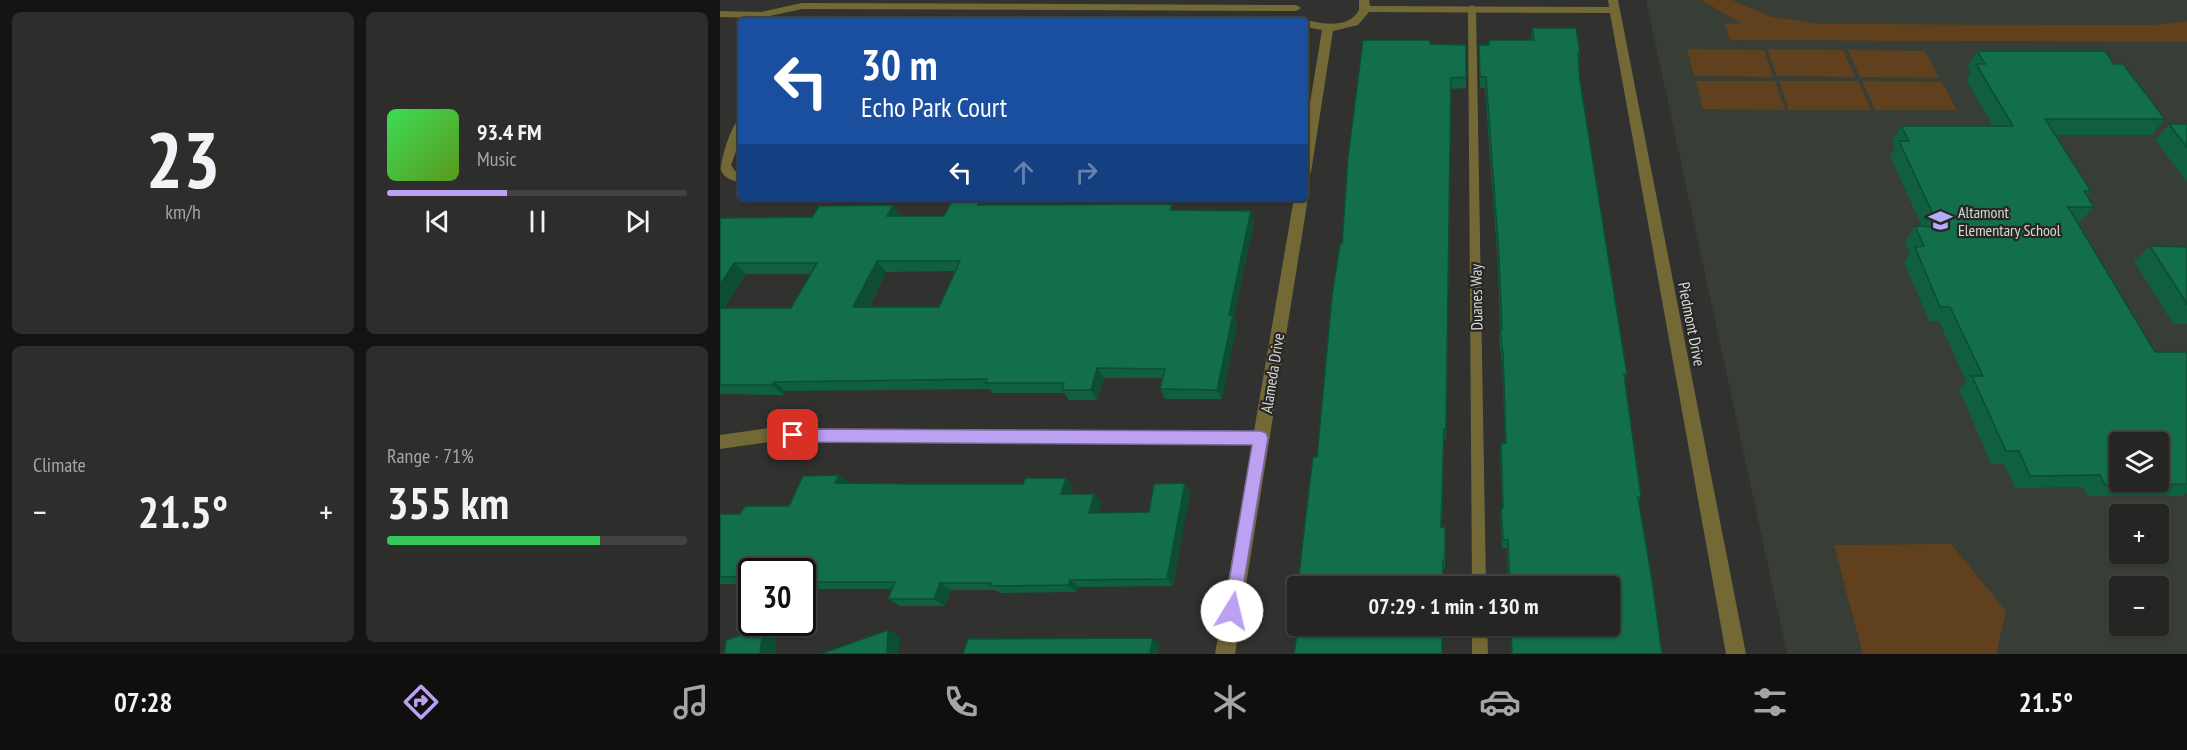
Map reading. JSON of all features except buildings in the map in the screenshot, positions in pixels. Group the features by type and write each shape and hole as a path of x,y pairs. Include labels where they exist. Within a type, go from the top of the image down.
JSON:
{"street":[{"path":"781,0 802,6"},
{"path":"720,14 761,15 802,6 1298,4"},
{"path":"1308,23 1328,28 1351,23 1358,19 1364,5 1472,8 1614,5"},
{"name":"Piedmont Drive","path":"1614,5 1736,654"},
{"path":"1308,153 1328,28"},
{"path":"738,130 724,165 730,174 738,177"},
{"name":"Alameda Drive","path":"1225,654 1300,201"},
{"path":"720,442 770,435 1261,438"}],"lane":[{"name":"Duanes Way","path":"1472,8 1479,576"},
{"path":"1480,636 1480,654"}],"shaded area":[{"name":"Altamont Elementary School","path":"1646,0 2187,0 2187,654 1787,654"},
{"path":"1701,0 1732,0 1772,17 1822,24 2152,25 2187,21 2187,42 1730,40 1725,24 1741,23"},
{"path":"1687,49 1764,50 1773,77 1694,76"},
{"path":"1767,49 1843,50 1855,77 1777,76"},
{"path":"1848,50 1925,51 1939,78 1860,77"},
{"path":"1696,81 1775,81 1785,110 1703,109"},
{"path":"1779,81 1858,81 1871,110 1789,110"},
{"path":"1862,81 1942,82 1957,110 1875,110"},
{"path":"1951,544 2006,611 1996,654 1863,654 1834,545"}],"place":[{"name":"Altamont Elementary School","path":"1940,221"}],"route":[{"path":"793,435 1261,438 1232,611"}]}
